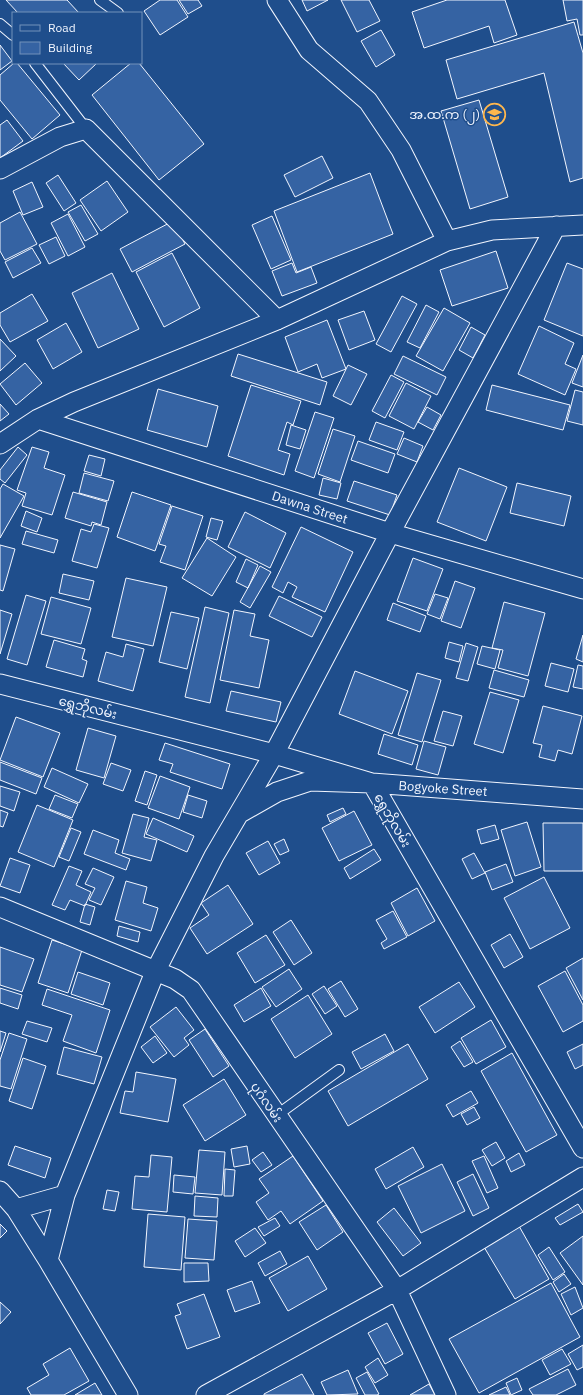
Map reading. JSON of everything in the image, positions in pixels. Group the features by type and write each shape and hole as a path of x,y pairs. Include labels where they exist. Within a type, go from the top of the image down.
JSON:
{"street":[{"path":"277,0 309,50 368,101 401,150 447,241"},
{"path":"0,170 60,137 86,129 277,320"},
{"path":"0,444 38,419 74,402 277,320 447,241 492,230 583,225"},
{"path":"48,1260 65,1195 155,972 214,856 274,754 390,533 556,226"},
{"name":"Dawna Street","path":"38,419 390,533 583,589"},
{"name":"ရွှေဘိုလမ်း","path":"0,684 274,754 372,783 583,1148"},
{"name":"Bogyoke Street","path":"238,814 277,792 310,781 372,783 583,799"},
{"name":"ပုဂံလမ်း","path":"0,907 174,979 191,990 397,1290 446,1395"},
{"path":"206,1395 397,1290 583,1177"},
{"path":"0,1191 16,1209 128,1395"},
{"path":"16,1209 65,1195"}],"lane":[{"path":"100,0 117,12"},
{"path":"0,24 12,35"},
{"path":"35,64 86,129"},
{"path":"277,1115 339,1070"}],"building":[{"path":"6,0 67,0 78,12 17,12"},
{"path":"160,0 177,0 188,17 160,35 144,11"},
{"path":"179,0 198,0 202,6 188,14"},
{"path":"302,0 328,0 307,11"},
{"path":"341,0 369,0 380,21 357,32"},
{"path":"447,0 505,0 517,35 494,43 489,26 424,48 412,12"},
{"path":"563,0 583,0 583,35 580,35 577,19 567,21"},
{"path":"574,22 583,53 583,178 570,182 544,73 457,99 446,60"},
{"path":"381,30 395,55 376,67 361,41"},
{"path":"0,45 12,61 0,70"},
{"path":"13,64 18,64 60,115 32,139 0,100 0,75"},
{"path":"64,64 96,64 79,80"},
{"path":"130,64 140,64 204,144 159,180 92,95"},
{"path":"479,100 508,197 470,209 441,111"},
{"path":"7,120 23,141 0,158 0,125"},
{"path":"322,156 333,178 295,197 284,175"},
{"path":"370,173 393,234 297,272 274,211"},
{"path":"58,175 76,203 64,211 46,183"},
{"path":"107,181 128,212 101,231 80,200"},
{"path":"32,182 43,207 23,215 13,191"},
{"path":"81,205 98,234 85,241 68,212"},
{"path":"20,212 37,244 5,260 0,251 0,223"},
{"path":"68,214 85,247 68,256 51,223"},
{"path":"272,216 291,260 271,269 252,225"},
{"path":"173,221 185,244 132,272 120,249"},
{"path":"56,237 65,256 49,264 39,245"},
{"path":"32,248 41,263 13,278 5,262"},
{"path":"496,251 508,288 452,306 440,270"},
{"path":"172,253 200,308 164,327 136,272"},
{"path":"292,263 296,273 311,267 317,283 282,296 272,271"},
{"path":"567,263 583,269 583,336 544,320"},
{"path":"112,273 139,329 98,348 72,293"},
{"path":"32,294 48,321 10,342 0,325 0,313"},
{"path":"402,296 417,304 391,352 376,344"},
{"path":"426,305 439,312 420,348 407,342"},
{"path":"444,308 470,323 443,371 416,356"},
{"path":"364,311 375,340 349,350 338,320"},
{"path":"327,320 346,369 322,378 317,364 298,372 285,337"},
{"path":"66,323 82,352 53,369 37,340"},
{"path":"539,326 574,343 565,364 576,369 565,395 518,374"},
{"path":"471,327 485,335 473,358 459,350"},
{"path":"0,339 16,356 0,371"},
{"path":"238,354 327,382 320,405 231,376"},
{"path":"583,355 583,387 572,383"},
{"path":"403,356 446,377 437,395 394,374"},
{"path":"25,363 42,383 16,405 0,384"},
{"path":"348,365 367,374 351,405 333,396"},
{"path":"391,375 404,382 385,418 372,411"},
{"path":"406,383 431,396 414,429 389,416"},
{"path":"251,385 301,401 293,425 287,422 278,450 290,454 284,475 228,456"},
{"path":"492,385 570,405 563,430 486,410"},
{"path":"158,389 218,406 207,447 147,430"},
{"path":"575,390 583,392 583,425 567,421"},
{"path":"0,404 9,414 0,421"},
{"path":"427,407 441,415 433,430 418,422"},
{"path":"315,412 334,418 314,478 295,471"},
{"path":"376,422 404,432 397,450 369,440"},
{"path":"291,425 306,430 300,449 286,445"},
{"path":"333,429 355,436 340,482 318,474"},
{"path":"404,438 423,446 417,462 397,454"},
{"path":"358,441 395,454 388,473 351,460"},
{"path":"18,447 27,455 5,483 0,479 0,470"},
{"path":"32,447 49,452 44,468 65,475 52,515 22,506 26,493 17,490"},
{"path":"89,455 105,459 101,476 84,471"},
{"path":"459,468 507,487 486,541 437,522"},
{"path":"84,473 114,481 108,501 79,493"},
{"path":"323,478 341,483 337,499 319,495"},
{"path":"354,481 397,495 390,515 347,501"},
{"path":"517,483 571,496 564,526 510,513"},
{"path":"3,484 24,496 0,538 0,489"},
{"path":"73,492 107,502 101,525 92,522 91,526 65,518"},
{"path":"132,492 171,505 155,551 117,537"},
{"path":"172,506 203,516 185,570 160,562 166,546 159,544"},
{"path":"26,511 42,518 37,532 21,526"},
{"path":"245,512 286,533 270,568 228,547"},
{"path":"211,518 223,521 217,540 206,537"},
{"path":"94,524 109,528 97,568 72,561 81,529 91,532"},
{"path":"301,527 353,552 325,612 292,597 297,587 288,582 283,593 272,587"},
{"path":"26,531 58,540 54,553 22,544"},
{"path":"207,538 236,557 212,596 182,578"},
{"path":"0,545 15,549 3,591 0,590"},
{"path":"413,558 443,569 427,611 397,601"},
{"path":"246,559 258,565 248,588 236,582"},
{"path":"260,566 271,572 250,608 240,602"},
{"path":"63,574 94,581 89,600 59,593"},
{"path":"126,578 167,587 153,646 112,637"},
{"path":"455,581 475,588 461,628 441,621"},
{"path":"435,594 448,598 440,619 427,614"},
{"path":"26,595 46,601 27,665 7,659"},
{"path":"279,596 322,617 312,637 269,616"},
{"path":"51,597 91,608 81,644 41,634"},
{"path":"504,602 545,613 528,676 498,668 503,650 492,648"},
{"path":"393,603 426,616 420,632 387,620"},
{"path":"205,607 229,613 210,703 185,697"},
{"path":"0,610 12,614 0,654"},
{"path":"234,610 255,614 250,636 269,640 259,688 220,680"},
{"path":"171,612 199,618 187,669 159,662"},
{"path":"583,635 583,662 576,659"},
{"path":"54,640 85,649 82,659 87,661 83,677 46,667"},
{"path":"449,642 463,646 459,662 445,658"},
{"path":"466,643 478,647 468,681 456,678"},
{"path":"126,644 144,649 133,691 98,681 106,652 123,657"},
{"path":"482,646 500,650 495,669 477,664"},
{"path":"551,663 574,669 568,692 545,686"},
{"path":"578,665 583,666 583,689 573,687"},
{"path":"494,670 529,680 524,697 489,688"},
{"path":"355,671 408,691 392,734 339,714"},
{"path":"417,673 441,680 422,742 398,735"},
{"path":"231,691 281,702 276,722 226,711"},
{"path":"490,692 519,700 503,753 474,744"},
{"path":"543,706 582,716 572,754 558,750 555,761 539,757 542,745 533,743"},
{"path":"443,711 462,716 453,746 434,741"},
{"path":"16,717 60,733 43,777 0,760"},
{"path":"88,728 116,736 104,778 76,770"},
{"path":"384,734 418,745 412,765 378,754"},
{"path":"424,741 446,747 438,775 416,769"},
{"path":"165,743 230,764 222,789 170,772 173,764 159,760"},
{"path":"0,762 42,778 36,794 0,780"},
{"path":"111,763 131,770 123,791 103,784"},
{"path":"52,768 88,784 79,803 44,787"},
{"path":"145,771 157,775 147,805 135,801"},
{"path":"160,776 190,787 179,819 148,808"},
{"path":"0,786 20,792 14,811 0,806"},
{"path":"55,795 78,804 72,818 49,809"},
{"path":"188,795 207,801 202,818 183,812"},
{"path":"37,805 73,820 54,867 18,852"},
{"path":"343,808 346,814 330,822 327,815"},
{"path":"0,810 8,813 3,827 0,826"},
{"path":"354,811 372,845 339,861 322,828"},
{"path":"133,814 149,818 144,837 157,840 151,861 122,853"},
{"path":"153,818 194,836 187,852 146,834"},
{"path":"527,822 541,867 515,876 501,830"},
{"path":"543,823 583,823 583,871 544,871"},
{"path":"495,825 499,839 481,844 477,830"},
{"path":"71,828 81,832 69,861 59,857"},
{"path":"93,830 119,840 115,853 130,859 126,870 84,854"},
{"path":"284,839 289,851 280,855 274,844"},
{"path":"268,841 280,863 259,875 246,853"},
{"path":"374,849 381,860 350,879 344,868"},
{"path":"474,853 485,873 472,879 462,859"},
{"path":"10,858 30,865 20,893 0,886"},
{"path":"506,864 513,882 492,890 485,872"},
{"path":"69,866 82,871 76,885 91,892 85,906 70,900 65,910 52,905"},
{"path":"93,868 114,877 101,905 89,900 95,888 85,884"},
{"path":"544,877 570,928 530,949 504,898"},
{"path":"126,881 147,887 143,903 158,908 151,931 115,920"},
{"path":"228,885 253,924 207,954 190,928 209,915 201,903"},
{"path":"417,888 435,921 408,936 391,903"},
{"path":"85,904 95,907 90,925 80,922"},
{"path":"393,911 407,937 384,949 381,943 387,939 376,920"},
{"path":"291,920 312,953 294,965 273,932"},
{"path":"119,926 140,932 138,942 117,936"},
{"path":"510,934 523,957 504,968 491,945"},
{"path":"266,935 285,965 255,983 237,953"},
{"path":"52,940 82,950 68,993 38,983"},
{"path":"0,947 34,959 22,992 0,985"},
{"path":"583,958 583,1000 566,968"},
{"path":"289,969 302,989 276,1007 262,987"},
{"path":"565,971 583,1005 583,1021 563,1032 538,986"},
{"path":"78,972 110,983 103,1005 71,994"},
{"path":"341,981 358,1009 345,1017 328,989"},
{"path":"459,982 475,1007 435,1033 419,1007"},
{"path":"324,986 337,1006 325,1014 312,994"},
{"path":"0,988 22,995 18,1009 0,1003"},
{"path":"261,988 271,1006 244,1022 234,1005"},
{"path":"47,989 110,1010 96,1053 63,1041 72,1015 42,1005"},
{"path":"308,995 332,1034 295,1058 271,1019"},
{"path":"176,1007 194,1030 184,1038 189,1045 174,1057 150,1027"},
{"path":"491,1020 506,1047 476,1064 461,1038"},
{"path":"27,1021 52,1028 47,1042 22,1034"},
{"path":"205,1029 229,1066 213,1077 189,1040"},
{"path":"0,1031 6,1033 0,1052"},
{"path":"9,1033 27,1039 11,1089 0,1086 0,1060"},
{"path":"385,1034 394,1051 361,1069 352,1052"},
{"path":"155,1036 167,1053 153,1063 141,1047"},
{"path":"460,1041 473,1062 464,1067 451,1047"},
{"path":"408,1044 428,1079 348,1126 328,1091"},
{"path":"583,1044 583,1065 575,1069 567,1052"},
{"path":"64,1047 102,1057 94,1084 57,1074"},
{"path":"512,1053 557,1135 526,1152 481,1071"},
{"path":"23,1058 46,1066 32,1109 9,1101"},
{"path":"136,1072 176,1079 168,1122 120,1113 125,1091 133,1092"},
{"path":"224,1079 246,1115 205,1141 183,1105"},
{"path":"471,1091 478,1103 453,1117 446,1105"},
{"path":"474,1107 480,1118 467,1125 461,1114"},
{"path":"496,1142 505,1158 492,1166 482,1150"},
{"path":"15,1146 51,1158 45,1178 8,1165"},
{"path":"247,1146 250,1164 234,1167 231,1149"},
{"path":"413,1147 424,1167 386,1189 375,1169"},
{"path":"199,1150 225,1152 222,1195 195,1193"},
{"path":"263,1152 272,1165 261,1172 252,1160"},
{"path":"519,1153 525,1165 511,1172 506,1161"},
{"path":"151,1155 172,1157 167,1212 132,1209 135,1176 149,1177"},
{"path":"293,1156 323,1201 290,1224 281,1211 268,1220 256,1202 269,1193 259,1179"},
{"path":"484,1156 498,1188 487,1193 472,1161"},
{"path":"442,1164 465,1211 421,1233 398,1186"},
{"path":"225,1169 235,1170 233,1196 224,1196"},
{"path":"473,1174 489,1208 473,1216 457,1182"},
{"path":"174,1175 195,1177 193,1194 173,1192"},
{"path":"107,1190 119,1192 115,1211 103,1209"},
{"path":"195,1196 218,1198 217,1217 194,1216"},
{"path":"578,1204 583,1212 560,1225 555,1218"},
{"path":"326,1205 343,1232 317,1250 299,1222"},
{"path":"394,1208 421,1243 403,1256 377,1222"},
{"path":"148,1214 185,1217 181,1270 144,1267"},
{"path":"275,1218 280,1226 264,1236 258,1227"},
{"path":"188,1219 217,1221 214,1260 185,1258"},
{"path":"0,1224 7,1231 0,1238"},
{"path":"519,1226 549,1279 515,1299 484,1247"},
{"path":"255,1228 266,1243 245,1257 235,1241"},
{"path":"583,1236 583,1285 560,1253"},
{"path":"549,1247 565,1272 553,1280 538,1255"},
{"path":"280,1251 287,1264 265,1276 258,1263"},
{"path":"308,1256 327,1289 288,1311 269,1278"},
{"path":"184,1263 208,1263 209,1281 184,1282"},
{"path":"564,1274 571,1284 559,1292 553,1282"},
{"path":"252,1281 260,1303 235,1312 227,1290"},
{"path":"551,1283 580,1337 479,1393 449,1339"},
{"path":"575,1287 583,1308 571,1315 561,1294"},
{"path":"204,1294 220,1337 187,1349 175,1316 181,1314 177,1304"},
{"path":"0,1302 11,1312 0,1324"},
{"path":"387,1323 403,1354 385,1364 368,1333"},
{"path":"583,1345 583,1367 577,1370 568,1354"},
{"path":"70,1348 89,1381 64,1395 31,1395 27,1388 49,1375 43,1364"},
{"path":"562,1349 571,1364 550,1375 542,1360"},
{"path":"378,1358 388,1375 375,1383 365,1367"},
{"path":"568,1369 576,1385 556,1395 533,1395 529,1389"},
{"path":"348,1370 358,1394 327,1395 321,1382"},
{"path":"367,1372 379,1394 377,1395 365,1395 356,1378"},
{"path":"302,1374 314,1395 264,1395 264,1394"},
{"path":"517,1378 522,1390 511,1395 506,1383"},
{"path":"95,1383 102,1395 75,1395"},
{"path":"429,1384 435,1395 410,1395"},
{"path":"506,1387 510,1395 489,1395"}],"place":[{"name":"အ.ထ.က (၂)","path":"495,114"}]}
